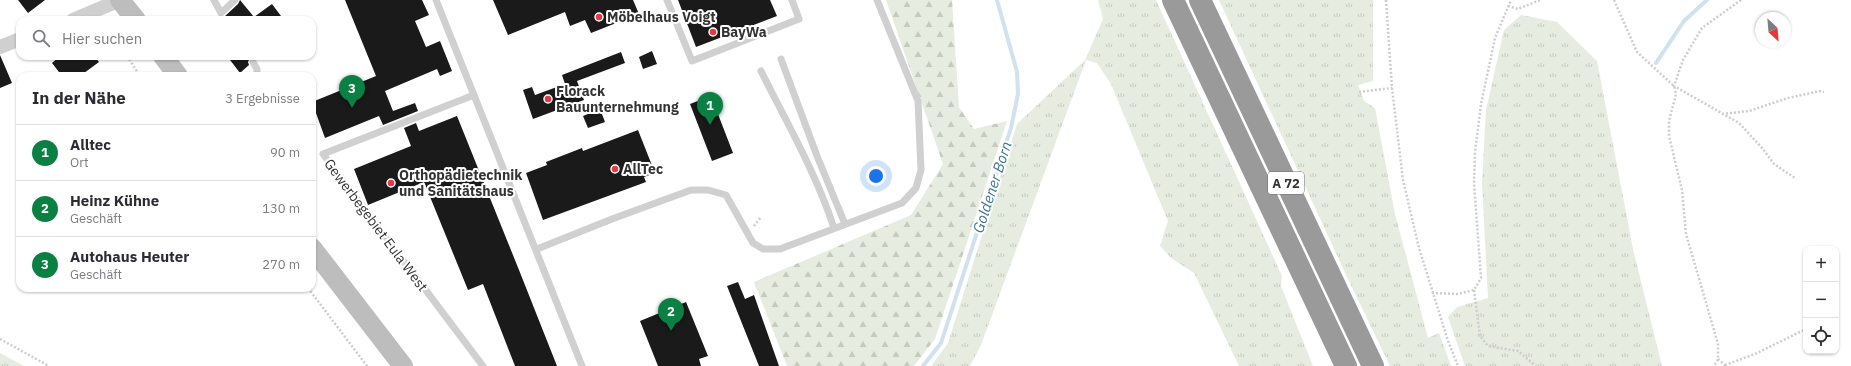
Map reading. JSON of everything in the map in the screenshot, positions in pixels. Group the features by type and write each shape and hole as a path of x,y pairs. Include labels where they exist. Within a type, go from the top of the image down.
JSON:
{"highway":[{"name":"A 72","path":"1173,0 1346,366"},
{"name":"A 72","path":"1200,0 1373,366"}],"main road":[{"path":"120,0 133,16"},
{"path":"166,60 175,72"},
{"path":"316,253 403,366"}],"street":[{"path":"82,16 120,0"},
{"path":"0,47 16,41"}],"lane":[{"path":"214,0 221,13 235,0"},
{"path":"436,0 537,249 582,366"},
{"path":"667,0 692,61 799,19 792,0"},
{"path":"537,249 690,190 708,190 726,195 753,243 763,249 780,249 902,203 916,188 920,170 918,101 877,0"},
{"path":"781,60 817,156 845,224"},
{"path":"253,62 257,68 257,72"},
{"path":"761,71 810,165 834,228"},
{"name":"Gewerbegebiet Eula West","path":"474,95 324,154 483,366"}],"path":[{"path":"1386,0 1392,88 1403,180 1419,248 1432,293 1458,366"},
{"path":"1511,0 1495,38 1480,104 1475,152 1474,183 1481,278 1474,290 1480,336 1488,346 1518,351 1536,366"},
{"path":"1508,6 1518,10 1540,0"},
{"path":"1614,0 1636,52 1674,86 1739,123 1763,149 1774,164 1796,178"},
{"path":"1714,366 1718,359 1717,338 1686,234 1682,190 1669,136 1670,121 1676,94 1674,86 1684,60 1702,28 1741,0"},
{"path":"130,60 137,72"},
{"path":"1359,92 1392,88"},
{"path":"1721,114 1749,111 1788,98 1820,91 1824,92"},
{"path":"1432,293 1458,294 1474,290"},
{"path":"311,292 368,366"},
{"path":"1718,359 1726,365 1755,354 1803,330"},
{"path":"0,339 49,366"}],"green space":[{"path":"886,0 952,0 959,107 974,129 1007,121 935,339 914,366 787,366 754,282 911,215 943,164"},
{"path":"1098,0 1156,0 1282,276 1281,286 1313,366 1239,366 1194,273 1171,258 1160,246 1168,221 1111,84 1097,63 1086,60 981,345 970,366 931,366 948,343 1017,124 1085,60 1103,19"},
{"path":"1219,0 1373,0 1373,81 1358,85 1364,101 1375,108 1395,214 1428,338 1439,333 1451,366 1390,366 1348,279"},
{"path":"1521,15 1557,22 1597,61 1633,249 1662,366 1465,366 1448,317 1457,307 1488,298 1482,183 1486,110 1504,30"},
{"path":"0,353 24,366 0,366"}],"building":[{"path":"18,0 45,0 28,13"},
{"path":"240,0 253,16 225,16 238,4"},
{"path":"345,0 422,0 429,15 415,21 426,47 440,41 452,71 440,76 437,69 385,91 393,111 415,103 418,111 383,125 379,116 325,138 316,113 316,100 376,76"},
{"name":"Möbelhaus Voigt","path":"493,0 633,0 639,14 591,33 585,20 570,26 565,12 508,35"},
{"name":"BayWa","path":"678,0 770,0 777,16 696,47"},
{"path":"272,4 281,16 255,16"},
{"path":"652,51 657,64 643,69 639,57"},
{"path":"621,52 625,63 577,81 584,100 533,119 523,90 532,87 535,95 565,84 562,75"},
{"path":"0,55 12,83 0,88"},
{"path":"55,60 97,60 99,62 85,72 59,72 52,63"},
{"path":"230,60 249,60 249,65 239,72"},
{"path":"711,96 733,153 712,161 690,104"},
{"path":"600,109 605,122 588,128 583,116"},
{"path":"457,116 557,366 515,366 483,284 468,290 424,182 368,205 354,169 411,146 404,128 416,123 419,131"},
{"path":"638,130 655,173 644,177 646,182 543,220 526,173 547,165 546,162 582,148 583,151"},
{"path":"738,282 745,299 754,295 779,366 759,366 727,286"},
{"path":"686,302 708,356 699,359 701,366 658,366 640,321"}],"waterway":[{"name":"Goldener Born","path":"923,366 941,343 1011,128 1018,94 1017,72 997,0"},
{"path":"1656,63 1684,21 1707,0"}],"place":[{"name":"Möbelhaus Voigt","path":"599,17"},
{"name":"BayWa","path":"713,32"},
{"name":"Florack Bauunternehmung","path":"548,99"},
{"name":"Autohaus Heuter","path":"352,108"},
{"name":"Alltec","path":"710,125"},
{"name":"AllTec","path":"615,169"},
{"name":"Orthopädietechnik und Sanitätshaus","path":"391,183"},
{"name":"Heinz Kühne","path":"671,331"}]}
